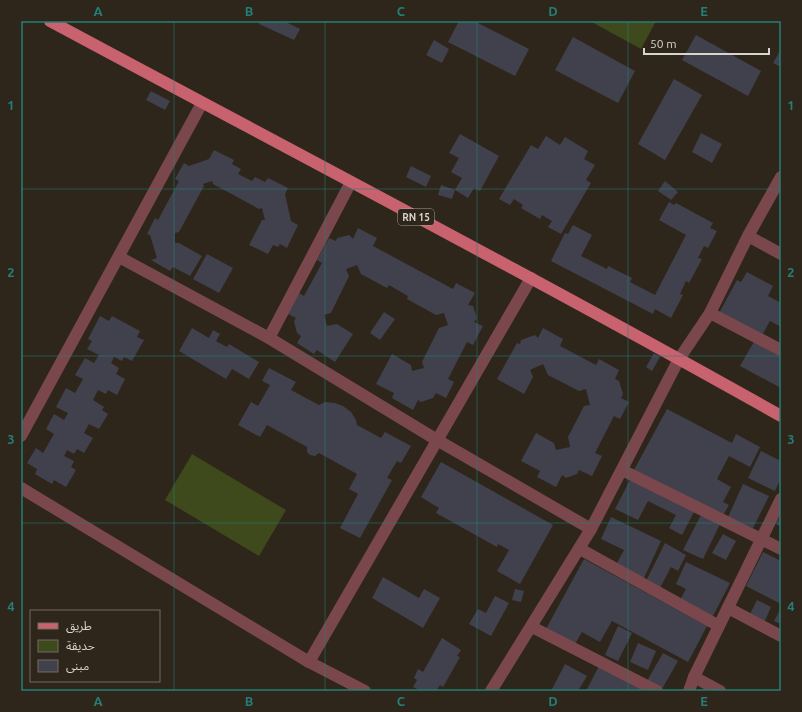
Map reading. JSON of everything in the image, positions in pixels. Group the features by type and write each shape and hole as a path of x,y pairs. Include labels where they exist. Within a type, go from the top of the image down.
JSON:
{"main road":[{"name":"RN 15","path":"50,21 531,278 781,416"}],"street":[{"path":"21,436 202,103"},
{"path":"491,691 532,628 580,549 679,359 710,313 748,236 781,177"},
{"path":"269,338 351,182"},
{"path":"748,236 781,254"},
{"path":"119,256 269,338 437,440 591,529"},
{"path":"308,662 531,278"},
{"path":"710,313 781,350"},
{"path":"622,470 762,538 781,549"},
{"path":"21,488 308,662 365,691"},
{"path":"689,691 694,677 781,499"},
{"path":"580,549 719,626"},
{"path":"728,608 781,636"},
{"path":"532,628 657,691"},
{"path":"694,677 720,691"}],"green space":[{"path":"590,21 656,21 641,49"},
{"path":"192,454 286,510 259,556 165,500"}],"building":[{"path":"260,21 284,21 300,29 294,40 259,24"},
{"path":"459,21 474,21 529,49 515,76 448,42"},
{"path":"696,35 761,71 748,96 682,60"},
{"path":"573,37 635,71 618,103 555,70"},
{"path":"434,40 449,49 442,63 426,55"},
{"path":"781,51 781,67 773,63"},
{"path":"674,79 702,95 665,160 638,144"},
{"path":"151,91 170,101 165,110 146,100"},
{"path":"701,133 722,144 712,163 692,152"},
{"path":"460,134 499,156 480,191 474,188 468,198 455,190 462,178 451,172 459,158 449,153"},
{"path":"546,136 560,145 565,137 588,151 584,159 595,165 586,180 591,183 561,234 548,227 552,221 542,215 540,219 521,208 523,205 514,199 510,205 499,199 531,145 538,149"},
{"path":"214,150 234,160 232,164 241,169 238,174 252,181 255,177 265,182 268,178 288,188 285,194 291,221 298,225 287,248 280,244 278,247 273,245 268,254 249,245 262,220 265,220 262,208 259,209 213,184 212,181 203,184 204,186 179,232 175,233 175,243 179,243 202,256 190,276 173,267 170,271 151,260 157,258 150,235 147,234 155,218 158,220 179,181 175,179 184,163 189,166 209,159"},
{"path":"411,166 431,176 426,187 406,177"},
{"path":"665,181 678,192 671,200 658,191"},
{"path":"441,185 455,190 452,199 438,195"},
{"path":"669,202 674,205 676,203 713,223 710,228 717,231 708,248 704,246 698,258 702,259 689,283 686,281 680,294 683,295 671,318 655,309 653,314 551,261 565,233 568,234 573,225 592,235 581,256 607,269 608,266 632,278 630,282 655,295 686,235 659,220"},
{"path":"358,228 377,238 373,246 453,289 456,283 475,293 468,305 473,306 477,318 474,322 483,326 473,345 467,342 448,379 454,382 446,398 436,393 433,398 421,402 418,400 413,410 392,398 394,393 376,384 392,354 411,365 412,371 424,368 422,362 439,328 448,325 444,313 436,315 407,299 408,296 389,285 387,288 361,274 357,265 346,269 349,276 331,313 324,315 327,326 337,324 353,334 335,362 317,350 314,354 297,343 301,336 297,333 294,321 296,318 288,314 299,293 304,296 322,263 317,260 329,238 336,241 337,238 349,235 353,239"},
{"path":"207,254 233,268 219,293 193,279"},
{"path":"747,272 773,286 768,296 781,303 781,327 770,321 761,337 718,315 737,280 741,282"},
{"path":"384,312 395,319 380,340 370,333"},
{"path":"100,316 109,321 112,316 140,331 137,337 144,340 132,361 124,357 122,361 114,357 111,363 119,368 116,374 125,379 117,395 108,390 106,394 98,390 93,400 104,407 102,410 108,414 99,429 89,424 84,433 93,438 84,453 77,449 74,454 67,450 64,456 74,461 71,467 76,470 66,487 54,480 52,484 35,474 37,469 27,463 36,448 43,453 54,434 46,429 54,414 64,420 68,413 56,407 66,388 75,393 83,379 75,375 85,358 94,363 99,355 87,349 92,341 88,339"},
{"path":"192,328 209,338 213,330 220,334 216,341 227,347 229,344 259,362 249,379 232,369 226,379 179,351"},
{"path":"543,328 563,339 560,346 596,365 599,359 619,370 615,379 619,381 623,394 621,398 629,402 620,419 614,416 595,453 602,456 592,476 579,470 577,474 566,478 562,475 556,487 537,477 540,471 521,461 536,433 554,443 556,450 570,447 568,437 584,406 590,405 586,389 579,391 548,375 543,364 530,370 533,377 524,394 497,379 517,343 520,344 521,340 535,335 538,338"},
{"path":"755,340 781,355 781,388 740,366"},
{"path":"654,353 660,357 652,371 646,367"},
{"path":"269,368 296,382 291,390 319,405 325,402 343,406 351,412 357,425 381,438 385,432 411,446 401,463 397,461 387,478 392,480 360,538 340,528 358,494 349,489 357,474 319,453 315,456 310,455 307,452 307,447 267,425 260,437 238,425 251,402 258,406 270,385 262,381"},
{"path":"667,409 732,443 736,434 760,447 750,467 729,456 717,479 731,487 723,502 729,505 722,517 634,470"},
{"path":"761,451 781,461 781,478 775,491 748,478"},
{"path":"441,462 553,525 520,584 497,571 509,550 498,544 497,547 436,513 439,508 421,497"},
{"path":"630,480 694,512 682,535 669,528 676,515 648,501 638,520 615,509"},
{"path":"743,484 769,496 753,528 728,517"},
{"path":"781,514 781,527 776,524"},
{"path":"701,515 720,524 703,559 683,550"},
{"path":"611,517 661,541 644,578 616,565 624,550 601,539"},
{"path":"723,534 736,541 726,560 712,553"},
{"path":"665,543 686,555 678,571 671,567 660,588 646,581"},
{"path":"763,552 781,561 781,604 746,586"},
{"path":"584,559 707,626 688,662 612,621 600,642 582,632 575,644 546,629"},
{"path":"686,562 730,583 713,616 680,600 686,589 676,584"},
{"path":"383,577 419,598 424,589 440,598 423,628 372,598"},
{"path":"515,589 524,591 521,602 512,600"},
{"path":"495,596 509,603 491,636 469,624 478,609 486,613"},
{"path":"757,600 771,607 764,623 749,616"},
{"path":"781,608 781,624 774,621"},
{"path":"618,626 632,633 618,661 605,655"},
{"path":"442,638 461,650 457,656 460,657 443,687 440,685 436,691 421,691 413,687 417,680 414,678 418,669 423,672"},
{"path":"638,643 656,651 648,670 630,662"},
{"path":"663,653 678,661 662,689 647,681"},
{"path":"565,664 587,676 578,691 551,691"},
{"path":"599,666 644,690 586,691"}]}
